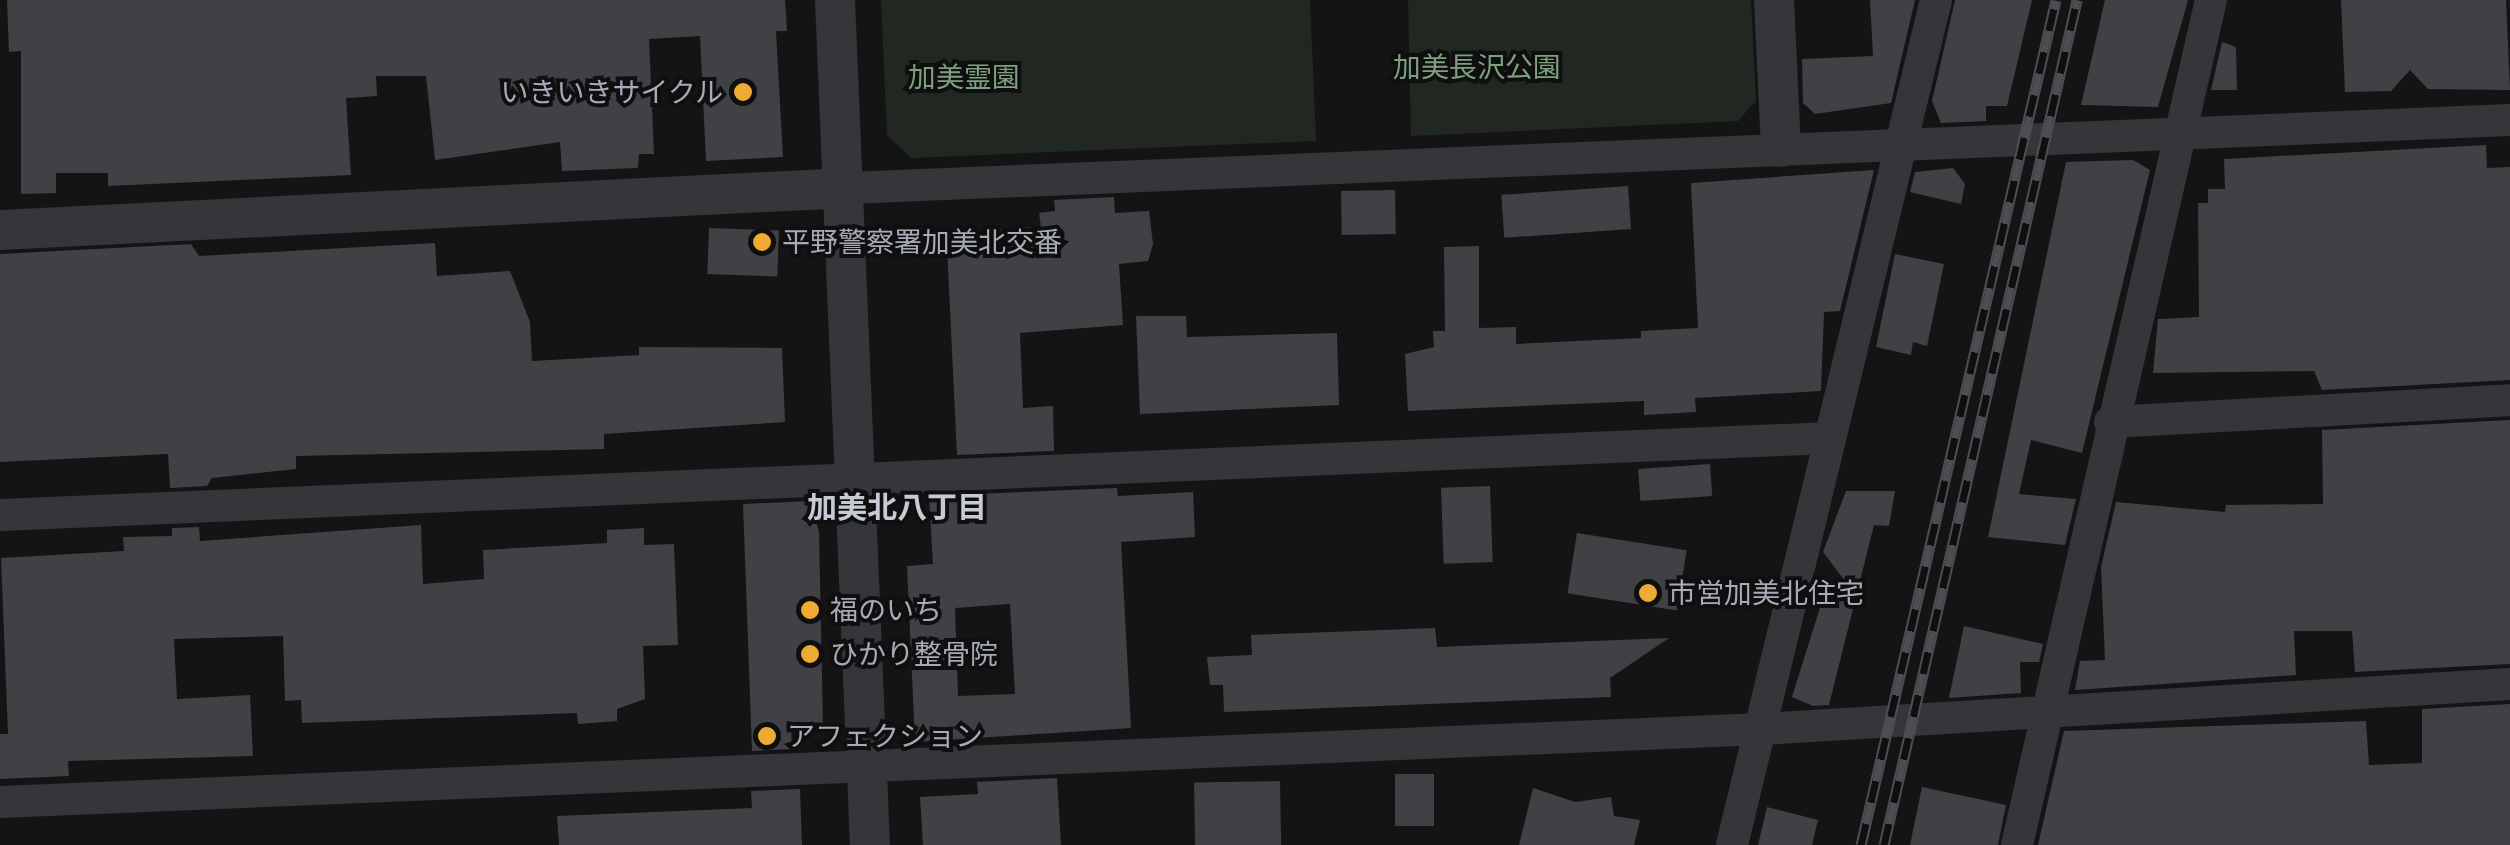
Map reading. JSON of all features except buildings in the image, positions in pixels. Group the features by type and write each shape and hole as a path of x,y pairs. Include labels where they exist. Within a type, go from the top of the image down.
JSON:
{"street":[{"path":"835,0 848,188 854,474 870,845"},
{"path":"1774,0 1781,147"},
{"path":"1732,845 1762,730 1826,438 1936,0"},
{"path":"2018,845 2110,422 2212,0"},
{"path":"0,230 1781,147 2181,140 2510,120"},
{"path":"2110,422 2510,400"},
{"path":"0,515 854,474 1826,438"},
{"path":"0,802 867,763 1762,730 2048,716 2510,684"}],"green space":[{"name":"加美霊園","path":"881,0 1310,0 1316,141 911,158 887,135"},
{"name":"加美長沢公園","path":"1408,0 1751,0 1756,101 1738,121 1411,136"}],"railway":[{"path":"1861,845 2056,0"},
{"path":"1884,845 2077,0"}],"place":[{"name":"いきいきサイクル","path":"743,92"},
{"name":"平野警察署加美北交番","path":"762,242"},
{"name":"市営加美北住宅","path":"1648,593"},
{"name":"福のいち","path":"810,610"},
{"name":"ひかり整骨院","path":"810,654"},
{"name":"アフェクション","path":"767,736"}],"district":[{"name":"加美北八丁目","path":"897,507"}]}
